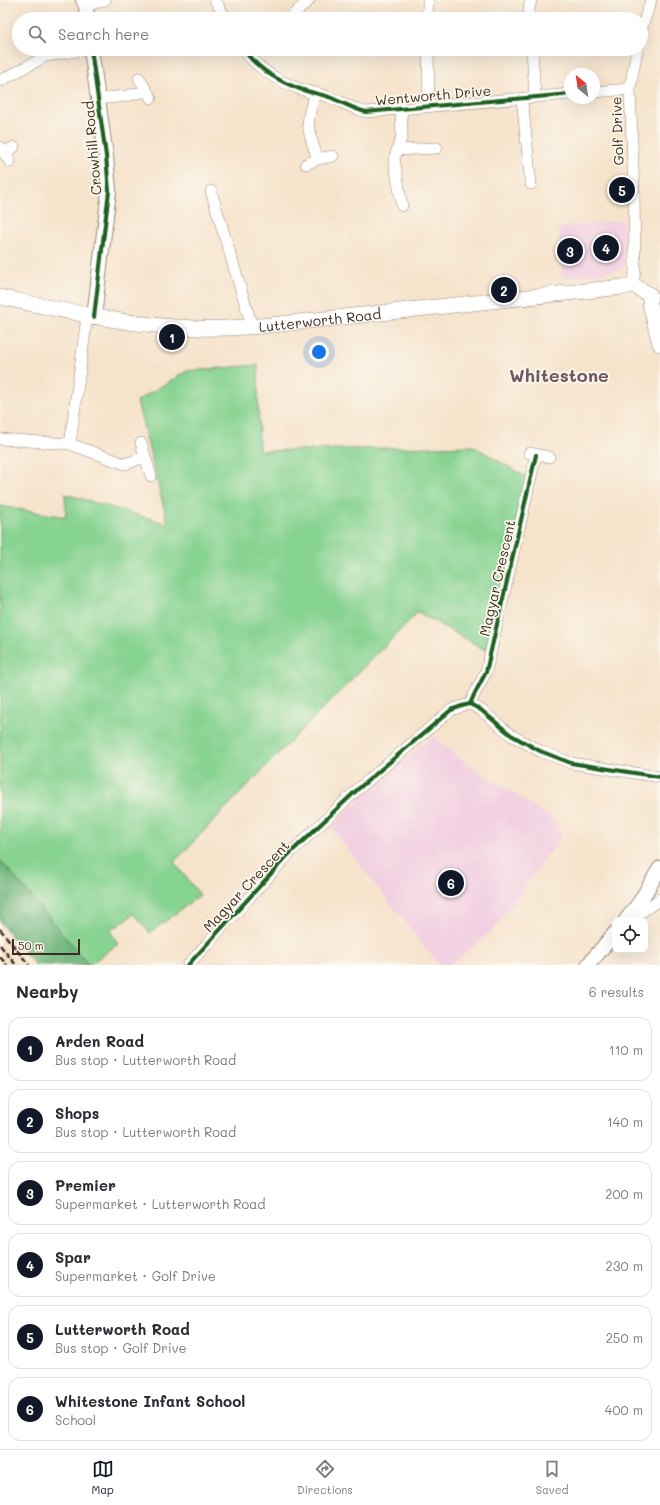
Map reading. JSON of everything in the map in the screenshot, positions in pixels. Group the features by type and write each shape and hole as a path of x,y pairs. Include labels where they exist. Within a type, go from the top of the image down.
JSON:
{"main road":[{"path":"633,285 655,292 650,304 660,344"},
{"name":"Lutterworth Road","path":"0,298 148,326 226,328 546,296 633,285"}],"street":[{"path":"85,8 105,0"},
{"path":"215,0 222,12"},
{"path":"296,12 309,0"},
{"path":"428,0 428,12"},
{"path":"529,12 531,0"},
{"path":"647,12 651,0"},
{"path":"0,81 46,56"},
{"name":"Crowhill Road","path":"90,316 108,192 106,156 92,56"},
{"name":"Wentworth Drive","path":"250,56 261,68 273,77 299,89 317,93 357,110 366,112 564,95"},
{"path":"428,56 429,107"},
{"path":"532,56 535,97"},
{"name":"Golf Drive","path":"633,285 635,270 634,199 630,89 636,56"},
{"path":"98,99 149,95 139,78"},
{"path":"600,92 630,89"},
{"path":"317,93 310,106 308,133 318,158"},
{"path":"522,99 531,184"},
{"path":"401,108 402,136 394,159 402,206"},
{"path":"5,154 14,147"},
{"path":"397,150 437,148"},
{"path":"306,164 318,158 333,156"},
{"path":"211,191 252,326"},
{"path":"70,444 90,316"},
{"path":"0,439 70,444 125,464 145,457"},
{"path":"141,443 151,476"},
{"name":"Magyar Crescent","path":"188,965 288,855 358,789 451,710 470,704 486,672 532,454 549,457"},
{"path":"470,704 481,710 511,736 540,751 571,762 660,777"},
{"path":"628,917 639,903 660,868"},
{"path":"634,917 660,899"},
{"path":"588,965 612,937"}],"shaded area":[{"path":"624,220 624,267 621,270 563,278 558,228"},
{"path":"433,737 476,770 549,816 562,835 493,930 450,965 439,965 331,828 373,786"}],"green space":[{"path":"258,365 259,451 473,446 528,478 487,651 418,612 174,862 200,895 150,933 134,914 110,931 118,944 89,965 0,860 0,506 66,517 65,494 168,524 137,401 187,371"},
{"path":"0,860 89,965 35,965 0,922"}],"railway":[{"path":"0,929 29,965"},
{"path":"0,945 16,965"},
{"path":"0,957 7,965"}],"cycle path":[{"path":"92,56 106,156 109,191 94,317"},
{"path":"249,56 261,68 283,82 300,89 329,97 366,112 564,95"},
{"path":"470,704 486,672 536,455"},
{"path":"188,965 288,855 358,789 451,710 470,704 481,710 511,735 540,751 571,763 660,777"}],"place":[{"name":"Lutterworth Road","path":"622,190"},
{"name":"Spar","path":"606,248"},
{"name":"Premier","path":"570,251"},
{"name":"Shops","path":"504,290"},
{"name":"Arden Road","path":"172,337"},
{"name":"Whitestone Infant School","path":"451,883"}],"district":[{"name":"Whitestone","path":"559,375"}]}
